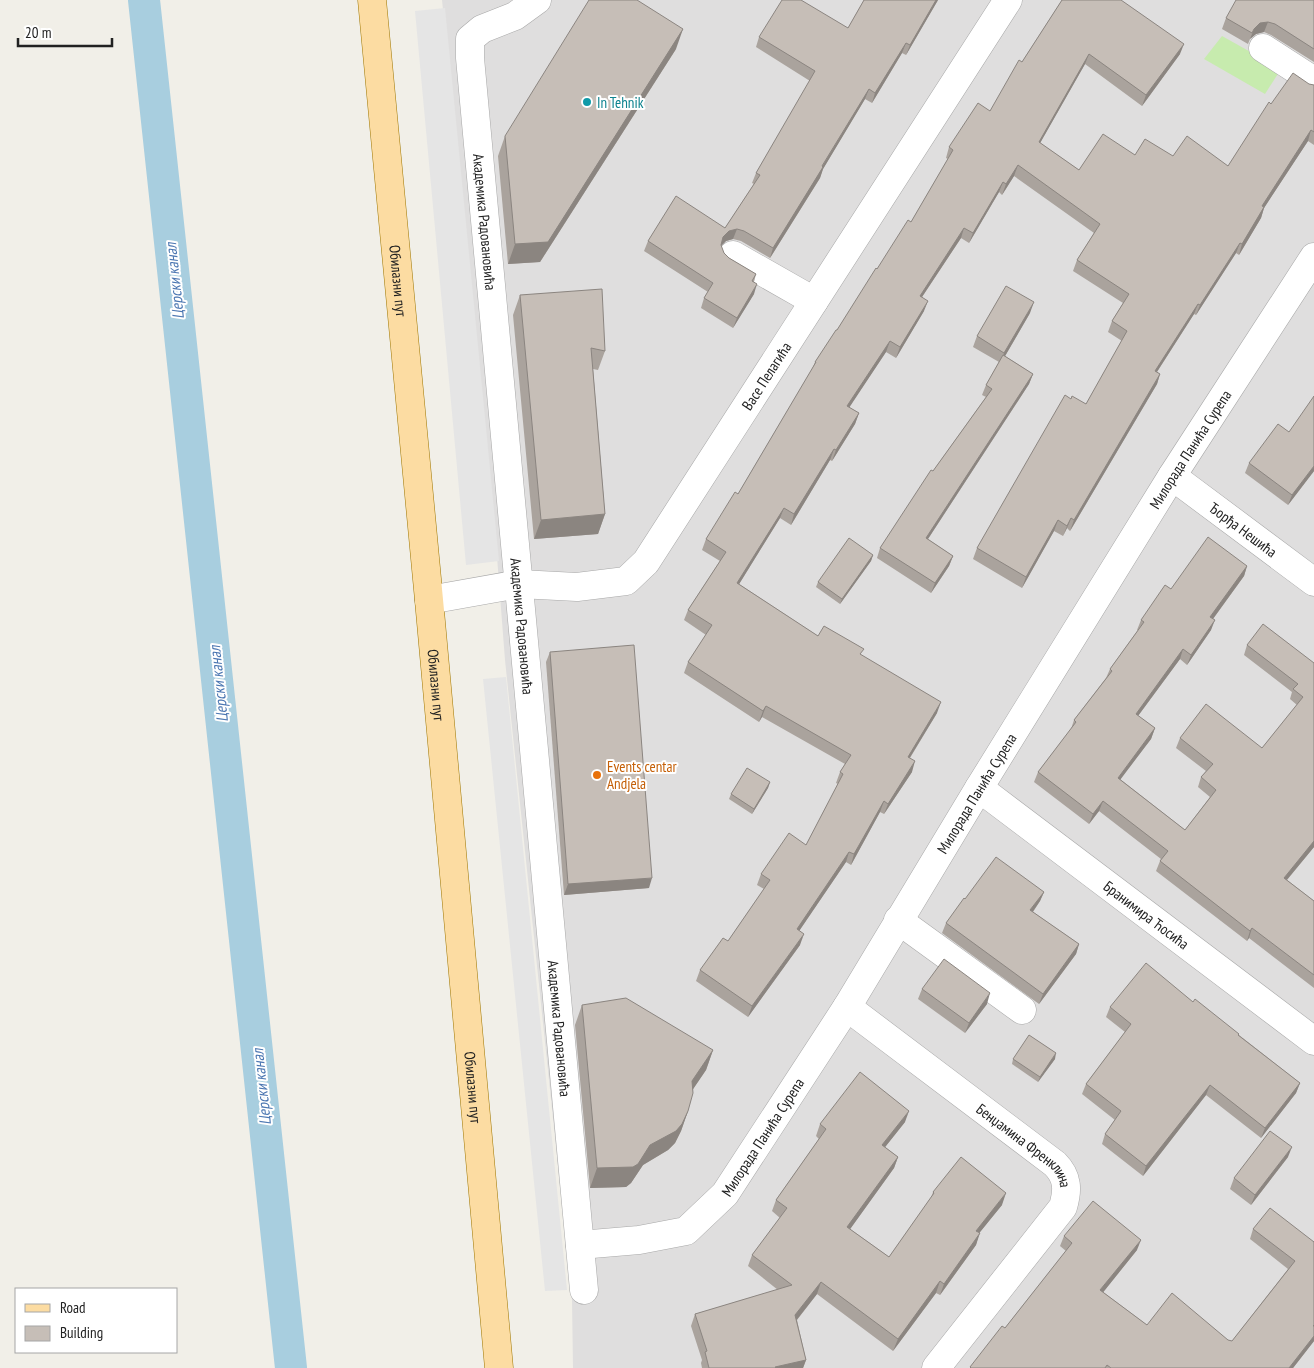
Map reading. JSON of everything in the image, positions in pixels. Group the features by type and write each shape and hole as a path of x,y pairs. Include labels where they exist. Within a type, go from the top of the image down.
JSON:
{"main road":[{"name":"Обилазни пут","path":"372,0 499,1368"}],"street":[{"name":"Академика Радовановића","path":"537,0 515,16 482,28 470,39 470,58 584,1290"},
{"name":"Васе Пелагића","path":"429,600 519,584 577,587 626,581 646,562 1008,0"},
{"path":"1263,48 1314,81"},
{"path":"733,255 814,301"},
{"name":"Милорада Панића Сурепа","path":"580,1245 639,1240 686,1231 725,1194 847,1007 898,920 1172,476 1314,257"},
{"name":"Ђорђа Нешића","path":"1172,476 1314,582"},
{"name":"Бранимира Ћосића","path":"979,788 1314,1041"},
{"path":"898,920 1022,1010"},
{"name":"Бенџамина Френклина","path":"847,1007 1055,1164 1062,1171 1066,1181 1066,1196 1063,1207 936,1368"}],"shaded area":[{"path":"442,0 1314,0 1314,1368 573,1368 572,1300 505,660 495,531"},
{"path":"445,8 499,561 466,565 415,11"},
{"path":"506,677 567,1290 545,1291 483,679"}],"green space":[{"path":"1222,36 1281,69 1265,94 1204,59"}],"building":[{"name":"In Tehnik","path":"589,0 637,0 683,29 548,242 515,244 505,136"},
{"path":"782,0 801,0 848,28 864,0 936,0 910,45 906,43 875,93 869,89 773,248 737,229 729,231 723,237 721,245 724,253 756,274 752,281 757,284 737,318 704,298 713,283 648,241 676,196 725,228 760,175 756,173 815,71 759,37"},
{"path":"1062,0 1121,0 1184,44 1146,95 1089,54 1039,142 1079,170 1103,134 1135,155 1145,139 1173,156 1187,136 1228,166 1269,102 1271,104 1293,73 1309,84 1314,85 1314,132 1311,130 1262,206 1264,207 1242,244 1240,243 1200,305 1198,304 1155,371 1160,374 1074,520 1071,518 1067,526 1058,520 1026,577 977,548 1065,395 1071,399 1072,396 1086,404 1127,331 1112,321 1129,294 1077,260 1100,224 1018,165 1006,184 1003,182 973,233 964,228 920,296 928,301 900,347 890,341 847,406 859,413 836,450 834,449 794,514 784,508 737,583 818,636 824,626 864,649 860,654 941,702 908,757 915,761 888,804 884,801 854,854 849,852 797,929 804,934 752,1006 700,970 723,938 728,941 770,880 761,874 789,833 806,845 843,774 840,772 851,755 766,706 763,711 688,662 712,625 688,610 726,552 706,539 735,492 738,494 815,362 908,220 911,222 953,150 949,147 978,103 990,111 1019,60 1022,62"},
{"path":"1236,0 1314,0 1314,49 1275,24 1268,22 1260,23 1252,33 1226,18"},
{"path":"1006,286 1034,302 1004,353 977,336"},
{"path":"602,289 605,351 591,348 605,514 541,520 520,295"},
{"path":"1003,355 1033,374 926,538 953,556 935,583 880,548 931,470 933,471 992,389 986,385"},
{"path":"1314,396 1314,466 1292,495 1249,463 1278,424 1289,432"},
{"path":"1208,537 1247,566 1210,617 1215,620 1191,655 1183,649 1136,714 1155,728 1118,778 1185,830 1216,790 1201,777 1213,764 1180,738 1206,704 1262,748 1303,697 1293,689 1298,684 1247,645 1263,624 1314,663 1314,841 1284,878 1314,901 1314,975 1252,928 1250,931 1160,861 1168,851 1103,801 1093,814 1038,772 1076,722 1074,720 1112,671 1110,669 1144,622 1141,620 1165,585 1171,589"},
{"path":"849,538 873,555 842,599 818,582"},
{"name":"Events centar Andjela","path":"634,645 652,878 568,884 550,652"},
{"path":"747,768 770,782 754,809 731,794"},
{"path":"996,857 1044,892 1030,910 1079,944 1043,994 946,923"},
{"path":"944,959 990,993 969,1023 922,989"},
{"path":"1146,963 1193,1002 1195,999 1300,1083 1265,1128 1210,1085 1146,1166 1105,1134 1121,1111 1086,1084 1131,1024 1110,1007"},
{"path":"626,998 713,1050 692,1081 693,1093 688,1111 682,1124 676,1131 650,1145 638,1164 633,1167 597,1168 582,1005"},
{"path":"1029,1035 1056,1053 1040,1077 1013,1059"},
{"path":"860,1072 909,1111 882,1145 898,1157 847,1227 889,1257 933,1192 961,1157 1006,1193 976,1231 980,1233 944,1284 940,1281 898,1339 821,1282 795,1315 806,1360 776,1368 709,1368 705,1352 707,1351 695,1314 792,1285 752,1255 787,1208 776,1200 826,1129 820,1124"},
{"path":"1270,1131 1292,1147 1255,1195 1234,1178"},
{"path":"1093,1201 1141,1240 1100,1290 1147,1325 1172,1293 1228,1340 1232,1341 1295,1261 1253,1229 1270,1208 1314,1242 1314,1336 1289,1368 1111,1368 1107,1365 1105,1368 971,1368 1002,1326 1005,1328 1072,1243 1064,1236"}],"waterway":[{"name":"Церски канал","path":"144,0 291,1368"}],"place":[{"name":"In Tehnik","path":"587,102"},
{"name":"Events centar Andjela","path":"597,775"}]}
